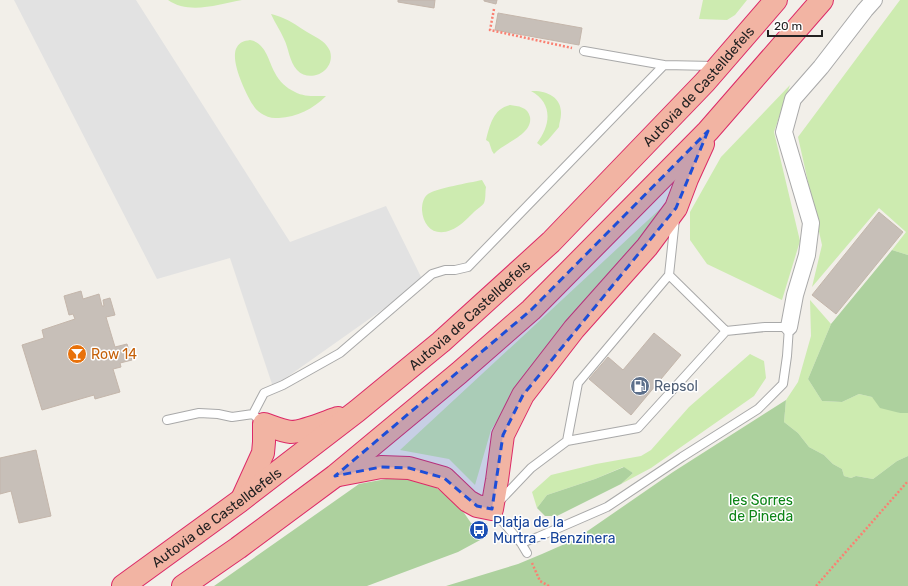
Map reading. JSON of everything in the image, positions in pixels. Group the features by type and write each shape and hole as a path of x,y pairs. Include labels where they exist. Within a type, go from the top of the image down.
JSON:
{"highway":[{"name":"Autovia de Castelldefels","path":"123,586 240,501 357,411 441,342 551,242 705,82 776,0"},
{"path":"183,586 335,476 459,373 531,310 708,132 822,0"},
{"path":"335,476 381,467 409,468 444,478 468,501 477,506 492,509 503,435 522,395 574,329 647,247 676,208 708,132"},
{"path":"258,419 278,430 293,432 357,411"},
{"path":"240,501 263,453 264,442 258,419"}],"street":[{"path":"789,327 795,295 807,255 811,223 784,132 794,99 874,0"}],"lane":[{"path":"584,51 664,65 719,66"},
{"path":"167,420 199,413 258,419 264,393 283,385 340,352 432,274 444,270 455,270 468,267 664,65"},
{"path":"567,441 578,383 670,275 676,208"},
{"path":"670,275 726,331"},
{"path":"521,543 607,507 758,409 783,384 789,327 765,327 726,331 638,428 567,441 531,468 492,509 521,543 527,553"}],"path":[{"path":"494,9 490,30 584,51"},
{"path":"816,586 908,482"},
{"path":"527,553 540,581 548,586"}],"highlighted area":[{"path":"708,131 676,208 523,395 503,435 492,509 477,506 444,478 409,468 381,467 335,476 531,310"}],"green space":[{"path":"168,0 242,0 214,6 195,8 185,7"},
{"path":"703,0 747,0 735,15 727,20 699,19"},
{"path":"900,0 908,0 908,255 892,250 906,232 879,208 812,287 822,245 798,137"},
{"path":"271,14 289,21 325,43 330,51 331,58 326,69 321,73 308,76 297,70 292,63 286,43"},
{"path":"250,40 263,48 277,76 283,84 302,95 326,96 316,105 304,112 292,116 272,118 259,112 246,93 239,76 235,60 235,52 238,45 242,42"},
{"path":"790,85 774,132 800,241 782,300 707,264 690,240 690,212 721,157"},
{"path":"531,91 547,93 556,99 561,108 559,127 541,146 537,143 545,129 548,115 543,102"},
{"path":"510,105 525,109 529,114 530,123 522,134 494,154 489,142 486,140 489,129 496,114 504,107"},
{"path":"482,180 486,187 484,203 463,223 454,229 445,232 435,231 427,226 423,216 422,206 425,197 428,194 446,188"},
{"path":"660,209 661,216 514,396 491,430 475,485 449,459 400,450"},
{"path":"892,250 908,255 908,413 900,413 880,408 872,397 859,394 842,402 822,401 808,379 831,324"},
{"path":"810,300 831,324 808,379 822,401 842,402 859,394 872,397 900,413 908,413 908,456 897,461 873,479 856,476 851,478 844,476 842,469 833,464 824,455 809,447 798,433 784,422 786,400 798,382 811,336"},
{"path":"750,354 764,361 766,378 754,396 651,468 621,484 633,473 623,467 595,479 547,495 537,508 532,492 551,475 596,464 641,456 651,450 689,407"},
{"name":"les Sorres de Pineda","path":"786,400 784,422 798,433 809,447 824,455 833,464 842,469 844,476 851,478 856,476 873,479 897,461 908,456 908,586 446,586 518,564 576,539 673,472"},
{"path":"624,467 633,473 621,484 557,516 545,516 537,508 547,495 595,479"},
{"path":"397,477 433,485 460,507 482,539 458,552 367,586 214,586 359,484"}],"shaded area":[{"path":"14,0 136,0 290,242 386,206 423,281 273,387 230,258 157,279"}],"building":[{"path":"398,0 435,0 434,8 398,2"},
{"path":"484,0 497,0 496,4"},
{"path":"498,13 582,28 579,45 495,30"},
{"path":"879,212 903,232 836,314 812,295"},
{"name":"Row 14","path":"81,291 83,299 99,294 102,306 104,306 103,300 110,298 115,315 106,317 115,347 127,344 132,360 120,363 121,367 113,369 120,392 95,399 94,395 42,410 22,345 44,338 42,330 75,319 73,314 69,315 64,296"},
{"path":"654,333 681,355 631,415 589,379 608,357 623,370"},
{"path":"36,450 51,516 19,523 11,491 0,494 0,458"}],"place":[{"name":"Row 14","path":"77,354"},
{"name":"Repsol","path":"640,386"},
{"name":"Platja de la Murtra - Benzinera","path":"479,530"}]}
